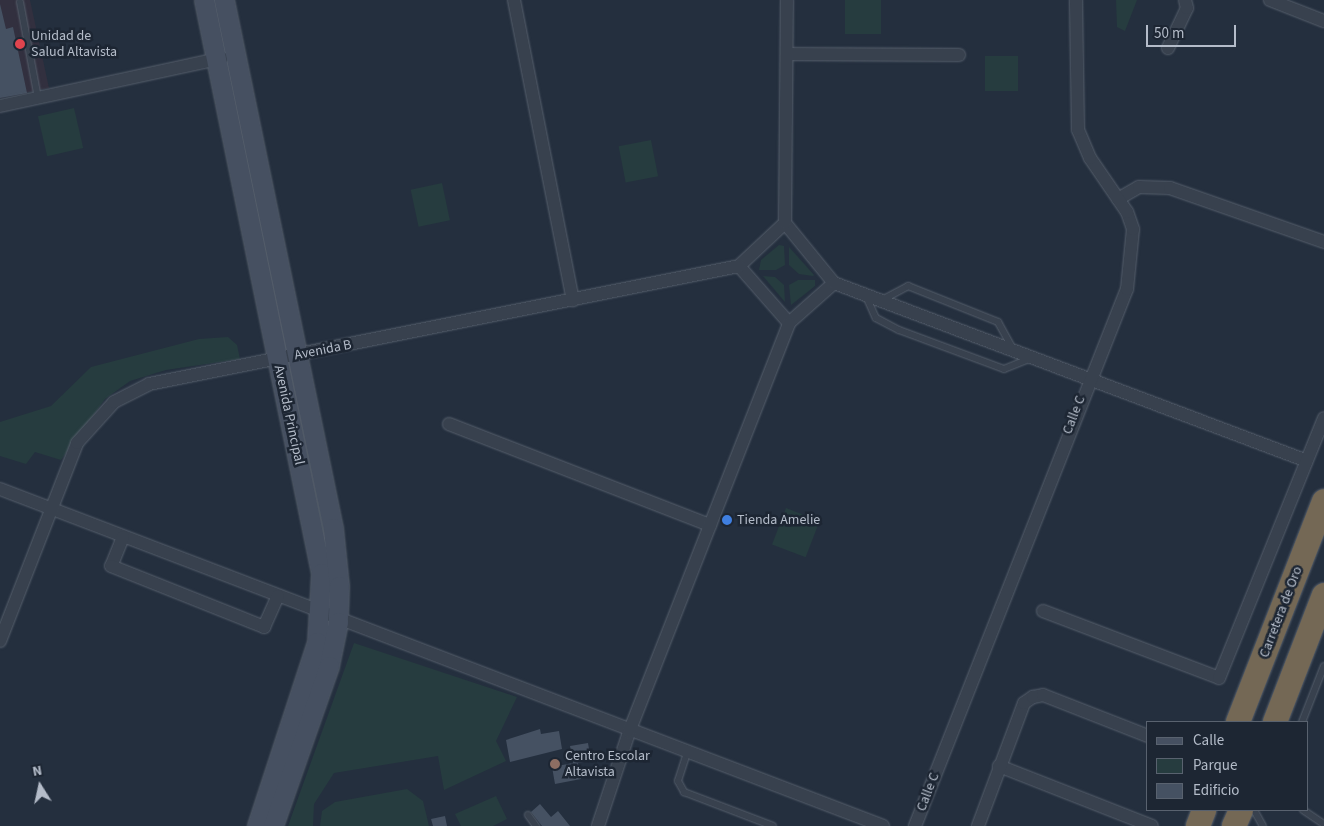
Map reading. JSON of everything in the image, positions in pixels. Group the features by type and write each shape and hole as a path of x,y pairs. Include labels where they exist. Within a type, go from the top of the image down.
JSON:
{"highway":[{"name":"Carretera de Oro","path":"1238,721 1324,501"},
{"path":"1275,721 1324,595"},
{"path":"1198,826 1204,811"},
{"path":"1234,826 1241,811"}],"street":[{"name":"Avenida Principal","path":"204,0 318,552 321,614 317,642 257,826"},
{"name":"Avenida Principal","path":"224,0 299,355 333,528 338,622 329,666 273,826"},
{"path":"514,0 574,300"},
{"path":"788,0 785,223 834,283 1307,461"},
{"name":"Calle C","path":"915,826 1089,378 1127,289 1133,257 1133,229 1118,199 1090,158 1078,130 1076,0"},
{"path":"1168,48 1187,8 1185,0"},
{"path":"1270,0 1324,20"},
{"path":"788,54 959,55"},
{"path":"0,106 236,56"},
{"path":"1118,199 1140,187 1170,188 1324,242"},
{"path":"785,223 739,266 789,323"},
{"name":"Avenida B","path":"0,641 77,443 114,402 149,384 739,266"},
{"path":"598,826 629,732 789,323 834,283"},
{"path":"1043,611 1219,678 1324,418"},
{"path":"449,424 710,525"},
{"path":"0,489 278,596 338,622 883,826"},
{"path":"123,537 111,566 264,627 278,596"},
{"path":"978,826 1024,703 1043,695 1146,735"},
{"path":"999,766 1152,826"}],"lane":[{"path":"20,2 38,98"},
{"path":"882,300 908,286 998,322 1013,350"},
{"path":"865,295 876,318 899,330 1004,369 1032,357"},
{"path":"1302,721 1324,666"},
{"path":"687,753 678,781 684,792 774,826"},
{"path":"1255,811 1263,826"},
{"path":"1304,811 1324,824"},
{"path":"528,816 536,826"}],"shaded area":[{"name":"Unidad de Salud Altavista","path":"0,0 30,0 49,88 0,98"}],"green space":[{"path":"845,0 881,0 881,34 845,34"},
{"path":"1116,0 1137,0 1125,31 1117,27"},
{"path":"985,56 1018,56 1018,91 985,91"},
{"path":"74,108 83,148 47,156 38,116"},
{"path":"651,140 658,176 626,183 619,146"},
{"path":"442,183 450,220 419,227 411,190"},
{"path":"779,245 784,246 785,265 776,270 759,270 761,260"},
{"path":"789,247 813,276 799,274 789,265"},
{"path":"763,276 775,277 784,285 785,302"},
{"path":"798,280 815,280 815,286 791,305 789,285"},
{"path":"228,337 237,345 240,359 166,370 130,381 105,399 61,460 35,452 26,464 0,456 0,422 51,406 91,367 199,339"},
{"path":"786,508 820,521 806,557 772,544"},
{"path":"354,643 517,697 496,741 506,761 444,790 438,756 334,773 314,804 313,826 288,826"},
{"path":"407,789 423,801 429,826 320,826 322,811 335,802"},
{"path":"496,796 507,819 493,826 461,826 455,814"}],"building":[{"path":"0,4 6,29 13,27 27,93 0,98"},
{"path":"540,729 541,734 559,731 562,749 510,762 506,740"},
{"path":"588,743 591,761 578,763 581,779 555,784 552,767 573,763 570,746"},
{"path":"540,804 551,817 558,811 570,826 542,826 531,812"},
{"path":"445,816 447,826 433,826 431,819"}],"place":[{"name":"Unidad de Salud Altavista","path":"20,44"},
{"name":"Tienda Amelie","path":"727,520"},
{"name":"Centro Escolar Altavista","path":"555,764"}]}
